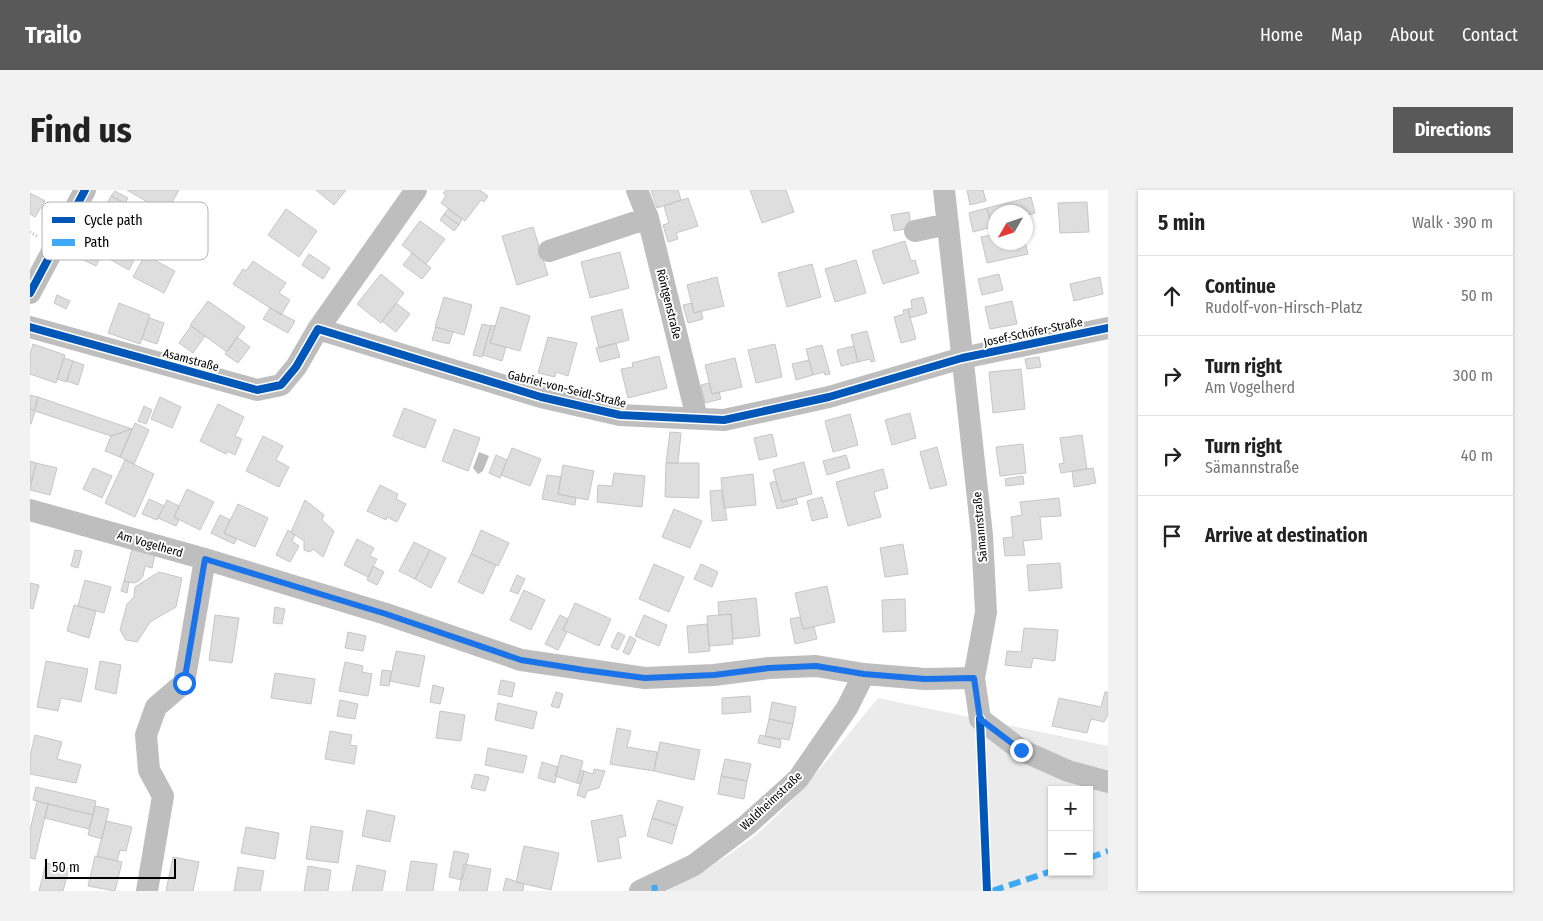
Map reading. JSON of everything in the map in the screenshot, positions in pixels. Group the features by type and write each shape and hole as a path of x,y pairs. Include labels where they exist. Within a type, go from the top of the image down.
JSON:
{"street":[{"path":"79,202 85,190"},
{"name":"Asamstraße","path":"30,327 257,390 281,386 296,367 318,329 416,190"},
{"name":"Röntgenstraße","path":"638,190 648,218 697,418"},
{"name":"Sämannstraße","path":"944,190 982,535 986,612 974,678 980,719 1021,750 1068,771 1108,782"},
{"path":"549,251 648,218"},
{"path":"916,231 948,224"},
{"path":"30,293 48,260"},
{"name":"Josef-Schöfer-Straße","path":"962,358 1108,328"},
{"name":"Gabriel-von-Seidl-Straße","path":"318,329 541,397 620,416 724,420 829,397 962,358"},
{"name":"Am Vogelherd","path":"30,510 205,559 386,614 521,660 645,678 714,675 769,668 816,666 864,674 925,679 974,678"},
{"path":"147,891 163,796 149,770 146,735 156,707 184,683 205,559"},
{"name":"Waldheimstraße","path":"640,891 694,865 748,825 798,779 847,708 864,674"}],"shaded area":[{"path":"479,452 489,456 483,471 478,474 473,468"},
{"path":"878,698 1108,746 1108,891 667,891 752,838 786,807"}],"building":[{"path":"127,190 179,190 172,202 147,202"},
{"path":"316,190 346,190 334,205"},
{"path":"446,190 480,190 488,196 484,202 481,200 465,221 441,203 446,196 443,193"},
{"path":"651,190 678,190 681,200 657,208"},
{"path":"750,190 786,190 794,212 762,223"},
{"path":"967,190 983,190 986,201 970,205"},
{"path":"115,191 128,198 126,202 123,202 111,196"},
{"path":"30,193 45,201 42,202 42,206 35,217 30,214"},
{"path":"111,196 122,202 108,202"},
{"path":"1031,197 1033,205 999,205"},
{"path":"688,198 698,226 676,233 678,239 668,242 663,225 669,223 664,206"},
{"path":"1087,202 1089,232 1060,233 1058,203"},
{"path":"987,208 988,228 973,232 969,213"},
{"path":"286,209 317,231 299,257 268,235"},
{"path":"448,209 462,219 459,225 444,214"},
{"path":"909,212 911,228 894,231 891,215"},
{"path":"444,214 459,225 454,231 440,220"},
{"path":"420,221 445,239 426,264 402,245"},
{"path":"533,227 548,275 517,285 502,236"},
{"path":"988,236 988,250 1027,250 1028,254 987,263 981,237"},
{"path":"905,241 911,261 915,260 919,273 883,284 872,251"},
{"path":"620,252 629,288 590,298 581,262"},
{"path":"412,253 431,268 422,279 403,265"},
{"path":"309,254 330,268 323,279 302,265"},
{"path":"83,260 99,260 96,266"},
{"path":"111,260 134,260 129,270"},
{"path":"142,260 154,260 175,271 164,293 133,277"},
{"path":"856,260 866,293 835,302 825,269"},
{"path":"253,261 286,283 279,293 290,300 281,315 233,284 243,269 246,271"},
{"path":"812,264 821,297 787,307 778,273"},
{"path":"381,274 404,293 381,323 357,304"},
{"path":"999,274 1003,290 982,295 978,279"},
{"path":"717,277 724,306 694,313 687,285"},
{"path":"1100,277 1103,294 1074,301 1070,284"},
{"path":"57,295 70,301 66,309 54,303"},
{"path":"444,297 472,305 464,335 435,327"},
{"path":"923,297 927,313 910,318 908,309 912,308 911,300"},
{"path":"208,301 245,327 227,352 190,325"},
{"path":"1012,301 1017,324 990,329 985,307"},
{"path":"119,303 150,315 140,344 108,333"},
{"path":"396,303 410,314 396,332 382,321"},
{"path":"692,303 694,313 701,311 703,319 688,323 683,305"},
{"path":"501,307 530,316 520,351 490,343"},
{"path":"270,308 295,321 288,333 263,319"},
{"path":"622,309 629,340 599,348 591,317"},
{"path":"908,309 916,339 901,343 894,317 904,314 903,310"},
{"path":"149,318 164,323 157,344 142,339"},
{"path":"482,324 491,326 482,357 473,355"},
{"path":"491,325 495,326 490,343 506,347 502,361 483,355"},
{"path":"191,326 205,336 193,353 179,343"},
{"path":"436,327 453,332 449,344 432,340"},
{"path":"867,331 875,361 871,362 870,359 858,362 851,335"},
{"path":"237,337 250,347 238,363 225,354"},
{"path":"548,337 577,343 568,376 556,372 555,377 538,373"},
{"path":"616,343 620,357 600,362 596,348"},
{"path":"33,344 65,355 56,383 30,374 30,354"},
{"path":"775,344 782,377 756,383 748,350"},
{"path":"822,345 830,374 825,375 824,372 813,375 806,349"},
{"path":"854,346 858,362 841,366 837,350"},
{"path":"659,356 667,388 628,398 621,369 633,367 632,363"},
{"path":"1039,357 1041,367 1027,369 1025,359"},
{"path":"64,358 73,361 66,382 57,379"},
{"path":"735,358 742,387 712,394 705,365"},
{"path":"809,360 813,375 796,380 792,364"},
{"path":"73,361 84,365 78,385 67,381"},
{"path":"1021,369 1025,409 993,413 989,372"},
{"path":"709,383 712,394 719,392 721,399 705,403 701,385"},
{"path":"30,395 38,397 34,410 30,409"},
{"path":"38,397 132,429 111,436 35,411"},
{"path":"160,397 181,407 172,428 151,419"},
{"path":"218,404 244,417 235,436 242,439 235,455 227,451 226,454 200,441"},
{"path":"144,406 152,410 146,424 138,421"},
{"path":"404,408 436,420 425,448 393,436"},
{"path":"30,409 35,411 31,424 30,424"},
{"path":"910,413 916,438 892,445 885,420"},
{"path":"850,414 858,445 833,452 825,421"},
{"path":"135,423 149,430 134,464 120,457"},
{"path":"132,429 120,457 105,451 111,436"},
{"path":"454,429 480,438 468,471 442,461"},
{"path":"670,432 681,433 678,463 666,463"},
{"path":"772,434 777,456 759,460 754,438"},
{"path":"1082,435 1087,469 1061,473 1059,464 1064,463 1060,438"},
{"path":"263,436 283,446 276,460 289,467 279,487 246,471"},
{"path":"1023,444 1026,473 1000,476 996,447"},
{"path":"937,447 947,485 930,489 920,452"},
{"path":"512,448 541,459 530,486 501,475"},
{"path":"496,455 507,460 500,478 489,473"},
{"path":"846,455 850,468 827,475 823,461"},
{"path":"125,460 154,474 135,517 105,503"},
{"path":"30,461 36,463 30,485"},
{"path":"804,462 812,494 782,502 773,470"},
{"path":"36,463 57,468 50,495 30,490"},
{"path":"666,463 699,463 699,498 665,497"},
{"path":"563,465 594,471 588,500 558,494"},
{"path":"93,468 112,476 102,498 83,489"},
{"path":"1093,468 1096,483 1074,487 1072,471"},
{"path":"883,469 888,488 874,492 881,517 848,526 836,482"},
{"path":"614,473 645,476 642,507 597,502 598,485 612,486"},
{"path":"753,474 756,505 724,508 721,478"},
{"path":"547,475 561,477 558,494 576,498 575,505 542,499"},
{"path":"1023,476 1024,484 1006,486 1005,479"},
{"path":"776,481 782,502 796,498 798,504 777,509 770,483"},
{"path":"380,485 398,494 396,499 406,504 397,522 387,517 386,520 367,511"},
{"path":"187,489 214,502 200,530 174,517"},
{"path":"722,490 727,520 712,521 710,491"},
{"path":"822,497 828,517 812,521 807,501"},
{"path":"1059,498 1061,516 1040,517 1042,539 1023,541 1025,555 1005,556 1003,538 1013,537 1011,517 1022,515 1020,502"},
{"path":"149,499 164,506 157,520 142,514"},
{"path":"167,500 179,506 174,517 179,520 176,526 158,518"},
{"path":"305,500 324,515 322,520 334,531 323,557 313,549 310,552 304,550 304,541 291,532"},
{"path":"238,504 268,518 255,547 224,533"},
{"path":"674,509 702,521 690,548 662,537"},
{"path":"220,515 230,520 224,533 237,539 234,544 211,533"},
{"path":"288,530 295,535 292,541 299,546 290,562 276,555"},
{"path":"481,530 509,543 498,566 471,554"},
{"path":"357,539 374,548 370,556 377,559 368,577 344,565"},
{"path":"414,542 430,550 415,579 399,571"},
{"path":"903,544 908,574 885,577 880,548"},
{"path":"132,549 155,555 152,568 145,566 143,576 134,583 124,581"},
{"path":"75,550 82,551 78,568 71,566"},
{"path":"430,550 446,558 431,588 415,579"},
{"path":"471,554 496,565 483,594 458,582"},
{"path":"1060,563 1062,588 1029,591 1027,565"},
{"path":"654,564 684,577 669,612 639,599"},
{"path":"701,564 718,572 712,587 694,579"},
{"path":"373,566 384,572 377,585 367,580"},
{"path":"159,572 182,578 176,607 150,622 137,642 126,640 120,630 127,604 134,597 135,587"},
{"path":"517,575 525,579 518,594 510,591"},
{"path":"85,580 111,587 104,613 78,606"},
{"path":"124,581 129,582 127,593 121,591"},
{"path":"30,583 39,585 33,609 30,608"},
{"path":"827,586 835,622 803,629 795,593"},
{"path":"524,590 545,600 531,630 510,620"},
{"path":"756,598 760,636 733,639 731,614 719,615 718,602"},
{"path":"905,599 906,631 883,632 882,600"},
{"path":"575,603 611,619 599,646 563,630"},
{"path":"74,605 96,611 89,638 67,631"},
{"path":"275,607 285,609 282,624 273,623"},
{"path":"731,614 733,644 709,646 707,616"},
{"path":"215,615 239,618 232,663 209,660"},
{"path":"560,615 568,619 563,630 567,632 558,650 545,644"},
{"path":"644,615 667,625 659,646 635,636"},
{"path":"800,617 803,629 814,627 817,639 795,644 790,619"},
{"path":"707,624 710,651 689,653 687,626"},
{"path":"1024,628 1058,630 1055,661 1033,658 1031,668 1005,665 1007,651 1021,652"},
{"path":"348,632 366,636 363,651 345,648"},
{"path":"618,632 625,636 618,650 611,647"},
{"path":"630,636 636,640 629,655 623,652"},
{"path":"396,651 425,656 419,687 390,681"},
{"path":"46,661 88,669 81,702 61,698 58,711 37,707"},
{"path":"100,661 121,665 116,694 95,689"},
{"path":"345,662 363,666 362,672 372,674 368,696 339,691"},
{"path":"382,670 391,671 389,686 380,685"},
{"path":"275,673 315,679 311,704 271,698"},
{"path":"501,680 515,683 512,697 498,694"},
{"path":"433,685 444,688 440,704 430,702"},
{"path":"556,692 563,694 559,708 551,706"},
{"path":"1105,692 1108,692 1108,715 1104,722 1091,719 1087,733 1052,726 1059,698 1101,707"},
{"path":"750,696 751,712 722,714 722,698"},
{"path":"340,700 358,704 355,719 337,716"},
{"path":"772,702 796,707 793,724 769,719"},
{"path":"498,703 537,712 533,729 495,720"},
{"path":"440,711 465,715 461,741 436,738"},
{"path":"769,719 793,724 789,740 765,736"},
{"path":"617,728 631,731 627,747 657,752 654,771 610,764"},
{"path":"330,731 352,735 350,745 357,746 354,764 325,759"},
{"path":"35,735 62,742 57,759 81,765 76,783 30,774 30,756"},
{"path":"760,735 781,740 780,748 758,743"},
{"path":"660,742 700,750 694,780 654,771"},
{"path":"488,748 527,756 523,773 485,765"},
{"path":"561,755 583,761 577,783 555,776"},
{"path":"725,759 751,764 747,781 721,776"},
{"path":"542,762 558,767 555,783 538,778"},
{"path":"594,769 605,771 599,788 587,791 585,798 577,795 584,771 593,774"},
{"path":"581,770 584,771 580,784 577,783"},
{"path":"475,774 489,777 485,791 471,788"},
{"path":"721,776 747,781 744,799 718,794"},
{"path":"36,787 96,801 93,815 33,800"},
{"path":"658,800 683,807 677,826 652,818"},
{"path":"37,801 48,804 35,859 30,858 30,830"},
{"path":"48,804 93,815 89,829 45,818"},
{"path":"95,806 109,809 102,839 88,835"},
{"path":"367,810 395,816 390,842 362,836"},
{"path":"622,815 626,836 618,838 621,858 598,862 591,821"},
{"path":"652,818 677,826 672,844 647,836"},
{"path":"106,821 132,827 126,851 120,850 117,861 97,856"},
{"path":"311,826 343,831 338,863 306,859"},
{"path":"246,827 279,833 275,859 241,853"},
{"path":"524,846 559,853 551,890 516,882"},
{"path":"454,851 469,854 462,880 449,877"},
{"path":"95,856 122,862 115,891 88,886"},
{"path":"173,857 199,862 193,891 166,891"},
{"path":"411,861 437,864 433,891 406,891"},
{"path":"46,863 69,869 63,891 39,891"},
{"path":"464,864 491,869 487,891 459,891"},
{"path":"357,865 386,871 382,891 352,891"},
{"path":"308,866 331,870 328,891 304,891"},
{"path":"238,867 264,871 260,891 234,891"},
{"path":"506,878 524,884 523,891 503,891"}],"marked path":[{"path":"1093,857 1108,851"},
{"path":"992,891 1048,872"},
{"path":"654,885 655,891"}],"cycle path":[{"path":"79,202 85,190"},
{"path":"30,293 48,260"},
{"path":"30,327 257,390 281,385 296,367 318,329 541,397 620,415 724,420 829,397 962,358 1108,328"},
{"path":"980,719 987,891"}],"route":[{"path":"184,683 205,559 386,614 521,660 584,670 645,678 714,675 769,668 816,666 864,674 925,679 974,678 980,719 1021,750"}]}
